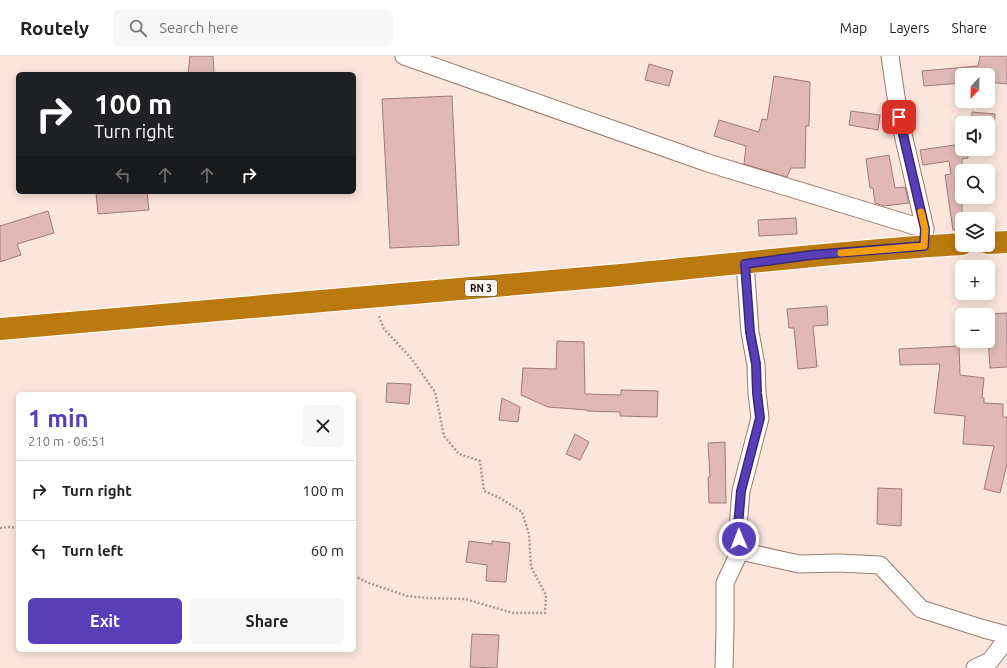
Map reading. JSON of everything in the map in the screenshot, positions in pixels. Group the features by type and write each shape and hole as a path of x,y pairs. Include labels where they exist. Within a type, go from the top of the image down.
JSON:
{"highway":[{"name":"RN 3","path":"0,329 370,298 745,264 924,237 955,243"},
{"path":"995,243 1007,242"}],"street":[{"path":"404,56 427,60 708,163 924,237"},
{"path":"890,56 899,117 924,237"},
{"path":"724,668 726,628 725,583 740,551 738,526 741,491 760,418 756,364 750,332 745,264"},
{"path":"740,551 799,564 839,563 880,565 921,609 1007,635"},
{"path":"975,668 990,661 1007,639"}],"path":[{"path":"356,577 407,596 465,599 513,613 545,612 546,595 531,567 529,534 522,512 500,498 484,491 480,461 459,454 444,436 435,392 411,358 384,329 370,298"},
{"path":"0,528 16,528"}],"building":[{"path":"190,56 213,56 214,72 188,72"},
{"path":"980,56 1007,56 1007,84 995,83 995,68 956,68 978,66"},
{"path":"649,64 673,71 669,86 645,80"},
{"path":"955,68 955,84 924,86 922,71"},
{"path":"774,76 810,82 809,126 806,126 805,168 791,168 787,177 744,164 746,146 714,136 719,120 759,132 762,119 767,120"},
{"path":"452,96 459,245 390,248 382,99"},
{"path":"851,111 880,115 878,130 849,125"},
{"path":"972,112 995,114 995,116 972,116"},
{"path":"955,145 955,156 968,156 968,158 962,159 962,164 955,164 955,204 962,204 962,212 955,212 955,230 953,230 945,175 951,174 949,161 923,165 920,150"},
{"path":"889,155 895,188 905,187 909,203 884,206 875,203 873,188 870,188 866,159"},
{"path":"96,194 147,194 149,210 98,214"},
{"path":"48,211 54,233 17,244 21,255 0,262 0,226"},
{"path":"796,218 797,234 759,236 758,220"},
{"path":"827,306 828,325 813,326 817,367 798,369 794,328 789,328 787,309"},
{"path":"1007,313 1007,367 990,368 989,348 995,348 995,314"},
{"path":"557,341 584,342 585,394 621,395 621,390 658,391 657,417 620,416 620,412 587,411 548,407 521,395 523,368 556,369"},
{"path":"955,346 955,348 959,348 960,375 984,378 982,398 984,398 984,403 1003,404 1003,417 1007,417 1007,464 1000,493 984,489 994,446 963,444 965,416 934,413 940,364 900,365 899,349"},
{"path":"387,383 411,384 409,404 386,402"},
{"path":"502,398 520,407 518,422 499,420"},
{"path":"575,434 589,442 580,460 566,454"},
{"path":"725,442 726,503 709,503 708,477 710,477 708,443"},
{"path":"878,488 902,489 901,526 877,524"},
{"path":"469,541 492,544 492,541 510,543 506,582 486,581 487,565 466,562"},
{"path":"472,634 499,635 497,668 470,667"}],"slow traffic":[{"path":"841,253 924,246 925,229 921,212"}],"route":[{"path":"739,539 738,526 741,491 760,418 756,364 750,332 745,264 811,255 924,246 925,229 899,117"}]}
